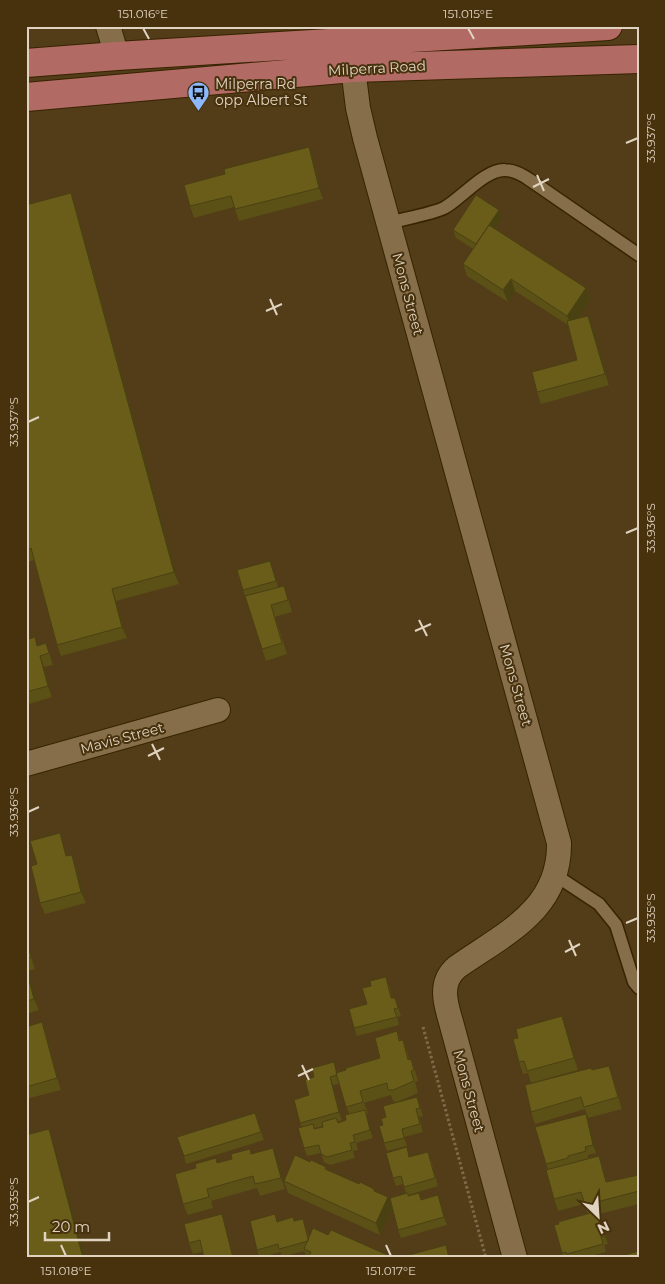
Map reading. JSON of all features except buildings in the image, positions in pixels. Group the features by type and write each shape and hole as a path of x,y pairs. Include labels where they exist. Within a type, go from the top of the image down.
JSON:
{"highway":[{"name":"Milperra Road","path":"26,63 608,26"},
{"name":"Milperra Road","path":"26,97 353,68 639,59"}],"street":[{"path":"109,26 116,56"},
{"name":"Mons Street","path":"353,68 361,122 555,822 559,843 560,855 555,875 549,889 534,912 457,966 448,978 445,986 450,1022 515,1258"},
{"name":"Mavis Street","path":"26,764 218,710"}],"lane":[{"path":"388,223 443,209 486,177 500,170 507,170 530,180 639,255"},
{"path":"555,875 599,904 616,926 634,982 639,988"}],"path":[{"path":"423,1027 486,1258"}],"place":[{"name":"Milperra Rd opp Albert St","path":"199,111"}]}
